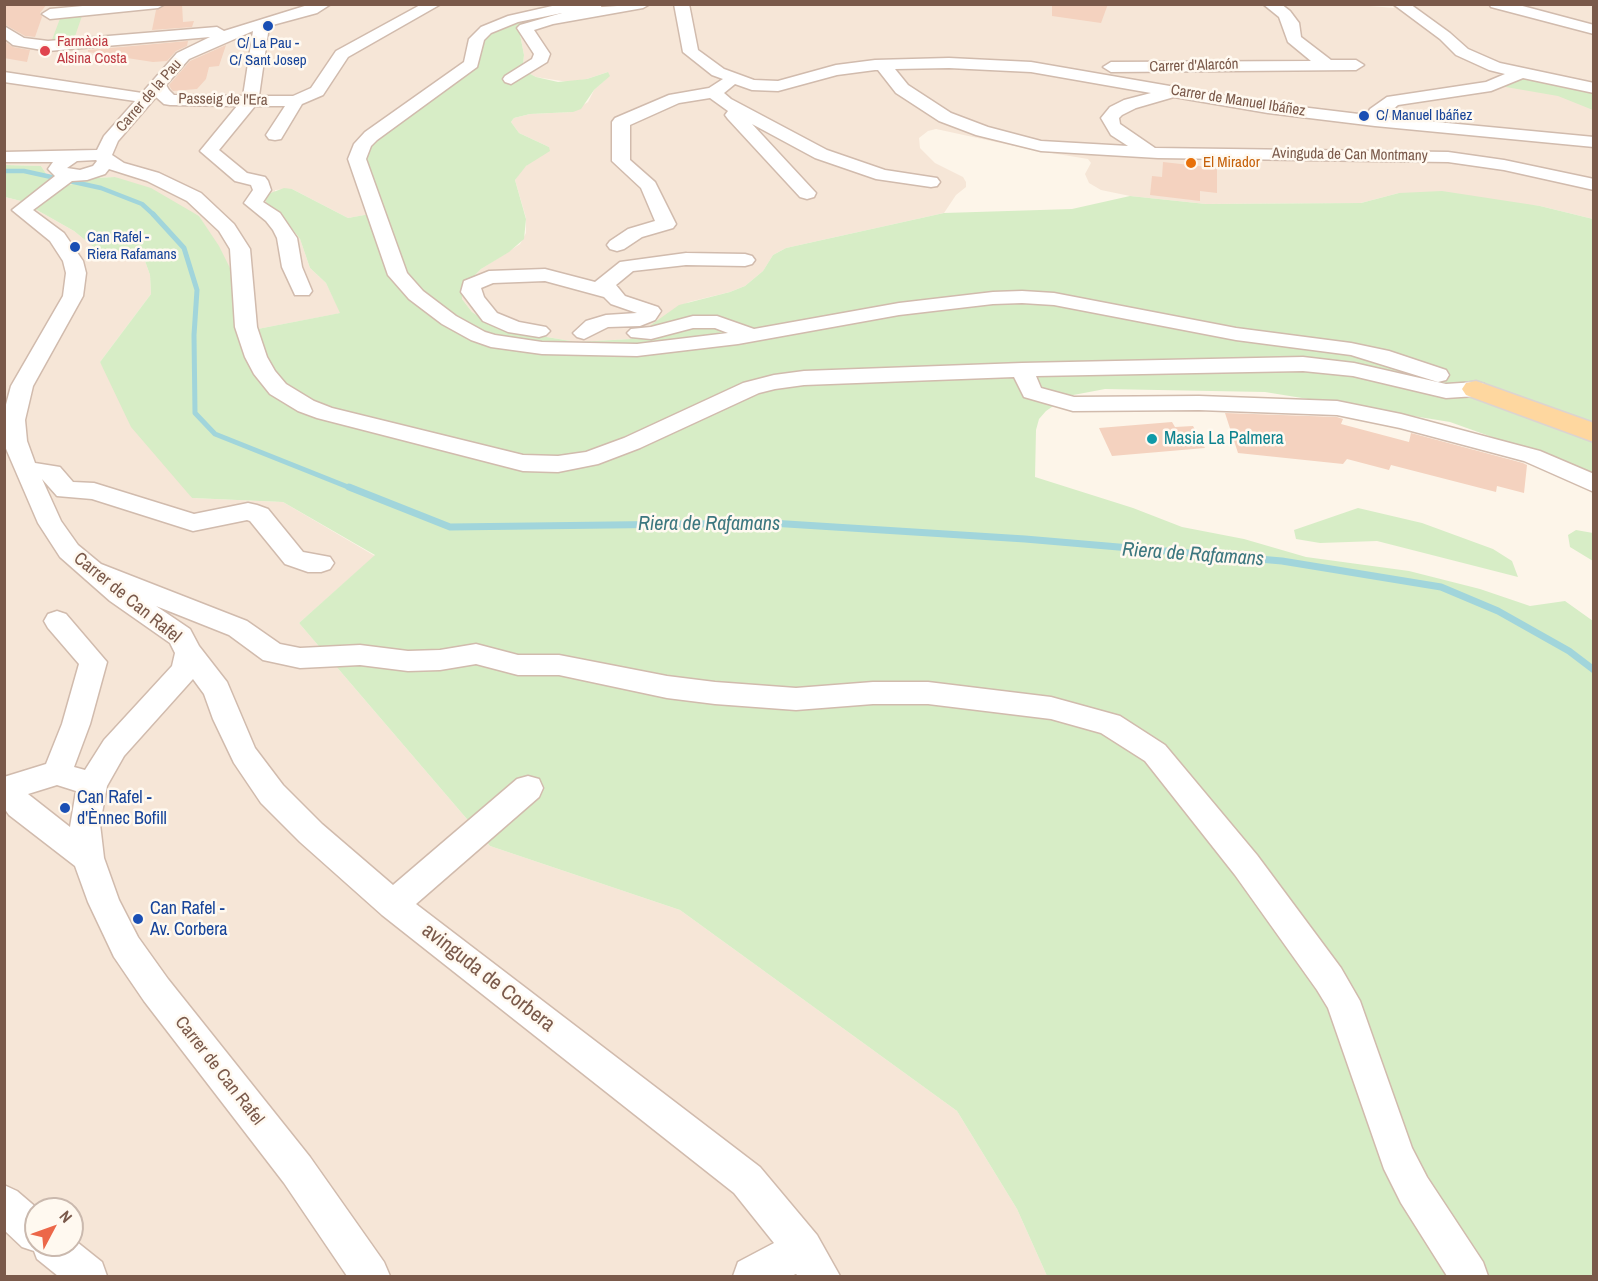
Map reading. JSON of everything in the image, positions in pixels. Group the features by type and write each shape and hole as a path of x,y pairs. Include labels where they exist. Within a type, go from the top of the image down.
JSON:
{"main road":[{"path":"1476,389 1593,433"}],"street":[{"name":"Carrer de la Pau","path":"21,205 90,165 144,99 190,52 238,30 312,10 324,4"},
{"path":"275,135 296,101 317,91 342,54 434,4"},
{"path":"595,4 541,12 513,19 486,30 477,39 471,64 363,144 357,159 398,275 416,295 449,320 478,336 502,343 567,349 637,350 756,335 899,309 1012,297 1054,298 1224,332 1351,349 1381,356 1476,389"},
{"path":"511,79 539,62 542,54 525,28 550,20 643,4"},
{"path":"681,4 691,52 709,66 735,80 752,85 777,86 836,70 883,65"},
{"path":"1270,4 1285,14 1291,23 1294,39 1327,66"},
{"path":"1400,4 1445,36 1462,52 1495,67 1593,88"},
{"path":"1496,4 1593,30"},
{"path":"46,24 62,46 150,16"},
{"path":"4,30 19,42 46,24 150,16 238,30"},
{"path":"262,23 250,101 209,151 241,177 259,181 262,190 253,202 273,217 287,238 292,267 302,291"},
{"name":"Carrer de Manuel Ibáñez","path":"883,65 949,63 1031,67 1268,108 1593,142"},
{"name":"Avinguda de Can Montmany","path":"883,65 891,78 916,100 945,117 966,126 1041,146 1151,153 1448,157 1504,165 1593,185"},
{"name":"Carrer d'Alarcón","path":"1031,67 1356,65"},
{"path":"1375,121 1376,113 1393,101 1491,86 1521,73"},
{"path":"6,76 87,101 144,99"},
{"path":"618,245 635,233 666,224 649,186 621,161 621,122 675,99 714,92 735,80"},
{"name":"Passeig de l'Era","path":"158,85 162,93 170,100 296,101"},
{"path":"1151,153 1117,132 1110,118 1116,111 1130,104 1173,91"},
{"path":"714,92 730,106 821,154 847,165 882,175 931,182"},
{"path":"730,106 729,110 807,193"},
{"name":"Avinguda de Can Montmany","path":"1437,127 1466,146 1504,165"},
{"path":"4,142 27,150 34,158"},
{"name":"Avinguda de Can Montmany","path":"1448,157 1460,154 1466,146"},
{"path":"79,155 90,165"},
{"path":"34,158 79,155 90,165"},
{"path":"4,157 90,165 153,177 194,197 227,228 240,249 246,327 256,357 265,374 278,389 306,406 325,414 493,457 542,465 575,463 590,459 632,443 725,398 774,382 877,374 1304,364 1342,368 1446,391 1476,389"},
{"name":"Carrer de Can Rafel","path":"21,205 57,237 70,255 76,273 73,297 30,369 16,403 15,441 25,469 50,523 69,551 119,594 180,636 189,653 185,670 114,748 92,784 85,824 88,858 104,902 126,947 156,990 297,1170 370,1276"},
{"path":"584,333 594,325 606,321 640,320 651,311 618,300 604,284 627,266 686,259 745,260"},
{"path":"610,292 544,275 489,277 471,285 471,292 484,311 500,323 529,331 651,333 693,322 717,322 756,335"},
{"path":"1022,370 1032,392 1073,404 1199,403 1337,408 1401,421 1532,456 1593,484"},
{"path":"25,469 52,473 66,490 94,490 193,523 248,511 259,515 294,558 308,563 321,563"},
{"path":"88,569 238,628 273,653 300,658 360,655 408,661 440,660 476,654 518,664 559,665 667,687 715,693 796,699 873,693 928,693 1051,708 1110,724 1136,738 1155,753 1253,874 1329,978 1343,1001 1397,1156 1414,1190 1469,1276"},
{"path":"57,621 93,662 76,724 57,773"},
{"name":"avinguda de Corbera","path":"189,653 218,690 226,719 244,755 272,794 311,833 393,906 747,1180 812,1263"},
{"path":"88,858 20,806 6,789 57,773 92,784"},
{"path":"393,906 528,788"},
{"path":"4,1204 24,1222"},
{"path":"65,1257 88,1276"},
{"path":"752,1276 812,1263"}],"shaded area":[{"path":"625,4 1347,4 1394,8 1393,5 1512,4 1523,7 1527,4 1593,5 1593,219 1540,206 1399,193 1361,203 1206,204 1130,196 1101,190 1089,183 1085,174 1091,163 1088,159 1033,150 936,129 928,131 919,138 920,148 935,163 963,177 966,182 966,187 956,195 944,213 786,248 773,255 763,271 745,286 689,302 673,310 631,339 577,342 498,329 472,312 462,299 462,288 481,269 520,244 526,233 526,218 515,180 521,170 549,147 519,133 511,122 514,118 530,114 572,112 588,102 594,90 605,80 608,72 568,82 536,77 518,68 523,65 524,55 519,29 546,18"},
{"path":"5,5 570,5 496,20 473,34 466,58 371,214 348,218 292,189 275,190 277,212 300,239 310,268 326,283 341,313 237,333 232,272 199,216 115,177 94,178 69,185 49,178 41,166 5,165"},
{"path":"5,197 21,201 74,231 101,253 132,249 138,251 145,261 150,275 151,294 100,362 192,498 283,502 375,556 299,623 490,846 680,910 957,1111 1017,1209 1047,1276 5,1276"}],"green space":[{"path":"625,4 546,18 519,29 524,55 523,65 519,68 536,77 558,82 587,79 608,72 610,76 594,90 581,109 573,112 530,114 514,118 511,122 519,133 549,147 550,151 526,166 515,180 526,219 524,239 509,252 481,269 462,288 462,299 472,312 498,329 577,342 631,339 679,305 745,286 763,271 773,255 786,248 944,213 1072,209 1130,196 1206,204 1361,203 1399,193 1442,191 1540,206 1593,219 1593,473 1450,422 1265,392 1105,389 1068,396 1046,411 1039,419 1036,430 1035,477 1133,508 1182,527 1244,539 1306,557 1409,571 1480,589 1530,606 1565,601 1593,621 1593,1276 1047,1276 1017,1209 957,1111 680,910 490,846 299,623 375,555 283,502 192,498 131,427 100,362 151,294 150,275 145,261 138,251 132,249 101,253 74,231 21,201 5,197 5,165 41,166 49,178 69,185 94,178 115,177 151,188 199,216 219,246 232,272 237,333 340,313 326,283 310,268 300,239 267,204 265,199 268,194 284,188 292,189 348,218 370,214 351,163 463,63 470,38 480,28 496,20 537,9 570,5"},
{"path":"83,13 73,42 50,45 61,16"},
{"path":"1524,76 1593,91 1593,110 1558,96 1500,86"},
{"path":"1358,508 1422,523 1493,549 1512,561 1518,577 1377,541 1320,543 1296,539 1294,530"},
{"path":"1576,530 1593,533 1593,561 1570,547 1568,535"}],"building":[{"path":"4,4 47,4 40,13 42,17 35,37 25,36 4,24"},
{"path":"167,4 182,4 183,22 194,21 192,27 152,30 156,10"},
{"path":"1052,4 1108,4 1101,23 1052,16"},
{"path":"4,41 13,47 30,50 27,62 4,58"},
{"path":"188,41 187,46 176,51 167,61 153,62 88,52 88,50"},
{"path":"226,45 219,66 209,67 206,79 197,89 173,91 171,89 169,85 190,61"},
{"path":"1163,162 1217,168 1217,193 1200,191 1200,201 1150,195 1152,176 1162,177"},
{"path":"1225,413 1337,417 1343,419 1341,424 1409,442 1411,433 1527,465 1524,493 1497,486 1496,492 1391,465 1389,470 1347,459 1343,464 1238,453"},
{"name":"Masia La Palmera","path":"1172,422 1175,427 1193,426 1205,448 1112,456 1099,428"}],"waterway":[{"name":"Riera de Rafamans","path":"4,171 24,171 101,188 142,204 153,215"},
{"name":"Riera de Rafamans","path":"153,215 184,248 197,290 194,335 195,413 215,434 353,489"},
{"name":"Riera de Rafamans","path":"349,487 450,527 771,523 1025,539 1282,561 1441,587 1498,611 1569,651 1594,670"}],"place":[{"name":"C/ La Pau - C/ Sant Josep","path":"268,26"},
{"name":"Farmàcia Alsina Costa","path":"45,51"},
{"name":"C/ Manuel Ibáñez","path":"1364,116"},
{"name":"El Mirador","path":"1191,163"},
{"name":"Can Rafel - Riera Rafamans","path":"75,247"},
{"name":"Masia La Palmera","path":"1152,439"},
{"name":"Can Rafel - d'Ènnec Bofill","path":"65,808"},
{"name":"Can Rafel - Av. Corbera","path":"138,919"}]}
